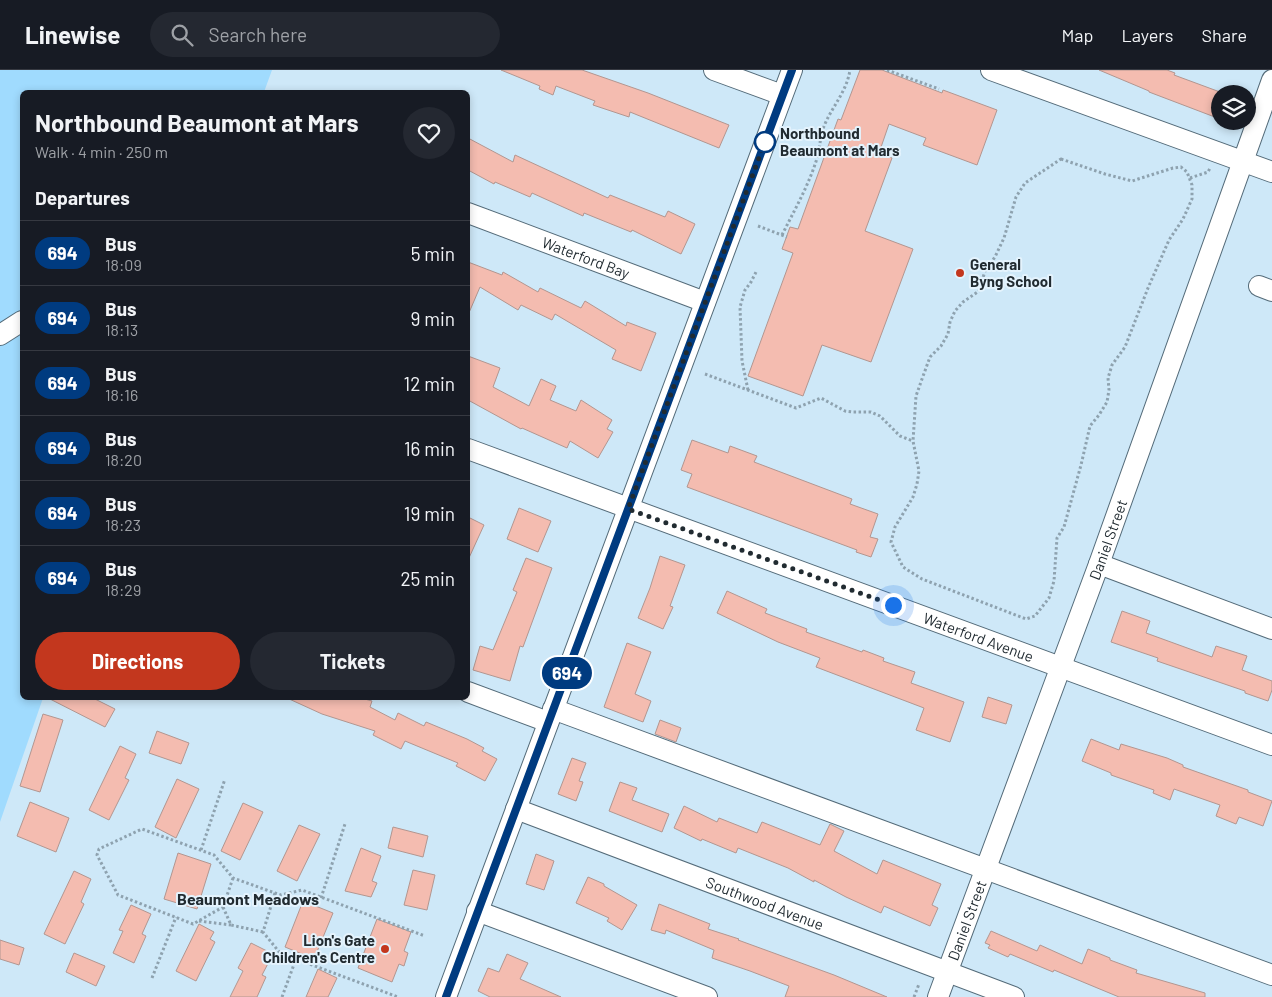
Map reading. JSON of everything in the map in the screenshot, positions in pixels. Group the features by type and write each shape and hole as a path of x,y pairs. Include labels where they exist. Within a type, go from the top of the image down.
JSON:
{"street":[{"path":"714,70 782,96"},
{"path":"446,997 792,70"},
{"path":"991,70 1272,172"},
{"name":"Daniel Street","path":"938,997 1099,564 1272,80"},
{"name":"Waterford Bay","path":"470,214 705,302"},
{"path":"0,335 20,322"},
{"path":"470,450 628,509"},
{"name":"Waterford Avenue","path":"628,509 1272,745"},
{"path":"1099,564 1272,629"},
{"path":"470,693 551,715 986,868 1272,975"},
{"name":"Southwood Avenue","path":"516,809 1014,997"},
{"path":"478,912 707,997"}],"path":[{"path":"782,235 809,180 818,154 822,133 832,108 842,96 848,83 850,70"},
{"path":"887,70 939,89"},
{"path":"1061,159 1105,174 1132,180 1173,168 1180,168 1187,172 1192,185 1192,199 1183,219 1165,248 1125,346 1112,365 1108,378 1107,402 1090,426 1064,527 1057,538 1054,581 1048,598 1035,616 1026,619 1012,614 922,579 903,567 891,542 895,528 913,497 917,484 919,471 913,441 916,396 930,357 948,334 950,322 955,311 963,302 979,291 985,271 995,257 1004,238 1016,197 1025,183 1061,159"},
{"path":"1190,178 1208,172 1210,168"},
{"path":"758,226 787,237"},
{"path":"748,390 742,361 740,307 744,290 757,270"},
{"path":"704,374 796,408 821,398 845,410 871,412 880,416 900,436 913,441"},
{"path":"201,850 225,779"},
{"path":"321,898 346,824"},
{"path":"233,878 223,906 194,924 118,895 97,855 99,849 142,829 214,855 233,878 281,895 302,890 425,936"},
{"path":"263,932 275,893"},
{"path":"223,906 231,925"},
{"path":"152,978 176,917"},
{"path":"198,921 231,925 263,932 280,953 398,997"},
{"path":"282,997 296,959"},
{"path":"914,997 919,984"}],"shaded area":[{"path":"0,70 272,70 265,90 20,90 20,700 42,700 0,822"}],"building":[{"path":"501,70 582,70 648,93 729,125 719,148 630,112 629,117 593,105 595,101 556,86 553,95 539,89 540,86"},
{"path":"860,70 882,70 942,93 943,90 997,110 977,165 923,145 926,138 889,124 879,153 892,158 865,231 913,249 871,362 822,345 803,396 748,376 793,253 782,249 790,227 798,229 838,119 841,120"},
{"path":"1099,70 1167,70 1175,73 1174,75 1211,89 1211,116 1149,92"},
{"path":"470,139 513,162 515,155 608,198 610,195 665,217 668,211 695,224 681,254 632,230 631,232 584,213 583,216 532,193 530,197 495,182 494,184 470,171"},
{"path":"470,263 502,275 503,272 538,292 540,288 581,308 585,301 626,326 627,322 656,333 641,371 612,359 616,350 555,314 552,320 521,305 518,310 480,287 470,310"},
{"path":"470,357 500,368 493,387 529,406 541,379 556,386 550,400 576,411 581,400 612,420 607,429 613,432 598,458 570,441 567,448 521,429 470,401"},
{"path":"692,440 728,453 730,446 757,456 754,462 852,499 850,504 878,514 870,537 878,539 871,557 856,552 857,550 687,487 692,474 681,470"},
{"path":"519,508 551,521 538,552 507,539"},
{"path":"470,518 484,525 470,556"},
{"path":"660,556 685,565 670,606 673,607 663,629 638,618"},
{"path":"526,558 552,568 523,647 520,646 510,681 473,670 480,646 493,650 517,592 513,590"},
{"path":"727,591 767,609 765,613 807,629 806,632 862,652 863,650 884,658 883,661 915,672 911,683 964,702 950,742 916,730 924,708 816,667 820,658 778,642 717,613"},
{"path":"1122,611 1150,621 1146,633 1212,657 1216,646 1247,656 1242,670 1272,681 1272,690 1268,701 1245,693 1245,691 1157,661 1158,658 1111,642"},
{"path":"627,643 651,652 635,694 651,701 643,722 604,707"},
{"path":"988,697 1012,705 1006,724 982,717"},
{"path":"52,700 97,700 115,709 105,727"},
{"path":"291,700 372,701 370,707 395,720 398,713 424,726 426,722 467,739 484,748 482,751 497,759 485,781 456,766 458,763 405,741 401,749 373,735 375,731 322,714"},
{"path":"43,714 63,720 40,792 20,786"},
{"path":"660,720 681,728 676,742 655,734"},
{"path":"157,731 189,743 181,764 149,753"},
{"path":"1091,739 1119,750 1121,744 1167,758 1183,765 1183,767 1248,790 1248,792 1272,801 1263,826 1239,817 1236,824 1216,816 1220,805 1174,789 1170,800 1153,793 1154,790 1111,775 1111,773 1082,761"},
{"path":"120,746 136,754 125,778 129,780 109,820 89,810"},
{"path":"572,758 586,763 579,781 583,782 576,801 558,794"},
{"path":"177,779 199,789 176,838 155,827"},
{"path":"620,782 637,788 632,800 669,814 662,832 609,811"},
{"path":"30,802 69,818 56,852 17,836"},
{"path":"243,803 263,812 240,860 221,851"},
{"path":"684,806 717,822 719,818 757,833 762,822 820,845 830,824 844,831 834,851 877,874 883,860 941,884 932,905 938,908 930,926 884,906 881,913 788,868 738,848 736,853 702,839 701,841 674,828"},
{"path":"299,825 320,834 297,881 277,871"},
{"path":"393,827 428,836 423,857 388,848"},
{"path":"361,848 381,856 372,881 377,883 371,897 345,891"},
{"path":"178,853 211,864 197,909 164,899"},
{"path":"536,854 554,861 544,890 526,884"},
{"path":"413,870 435,875 427,910 404,905"},
{"path":"74,871 91,879 81,902 84,904 65,944 44,934"},
{"path":"588,877 604,884 604,886 637,905 622,930 607,921 609,918 576,903"},
{"path":"303,901 333,913 314,959 285,947"},
{"path":"659,904 710,924 708,929 834,975 887,997 785,997 789,986 712,958 714,950 666,930 665,934 651,930"},
{"path":"131,905 151,914 142,934 146,936 134,963 113,953 123,931 119,930"},
{"name":"Lion's Gate Children's Centre","path":"377,919 411,932 404,951 408,953 404,966 399,964 392,982 358,968"},
{"path":"199,924 214,932 210,939 215,942 196,981 176,971"},
{"path":"991,931 1037,951 1040,945 1082,964 1088,949 1137,970 1136,973 1205,993 1205,997 1119,997 1054,970 1053,972 1010,954 1008,957 988,948 990,945 985,943"},
{"path":"0,940 24,948 19,965 0,959"},
{"path":"251,943 273,954 262,975 266,977 257,997 230,997 243,971 238,968"},
{"path":"74,953 105,966 96,986 66,972"},
{"path":"507,954 528,963 520,979 561,997 490,997 478,991 488,968 499,972"},
{"path":"318,969 337,978 328,997 306,997"}],"bus line":[{"name":"694","path":"446,997 792,70"}],"place":[{"name":"Northbound Beaumont at Mars","path":"765,142"},
{"name":"General Byng School","path":"960,273"},
{"name":"Lion's Gate Children's Centre","path":"385,949"}],"district":[{"name":"Beaumont Meadows","path":"248,898"}],"route":[{"path":"765,142 628,509 893,605"}]}
